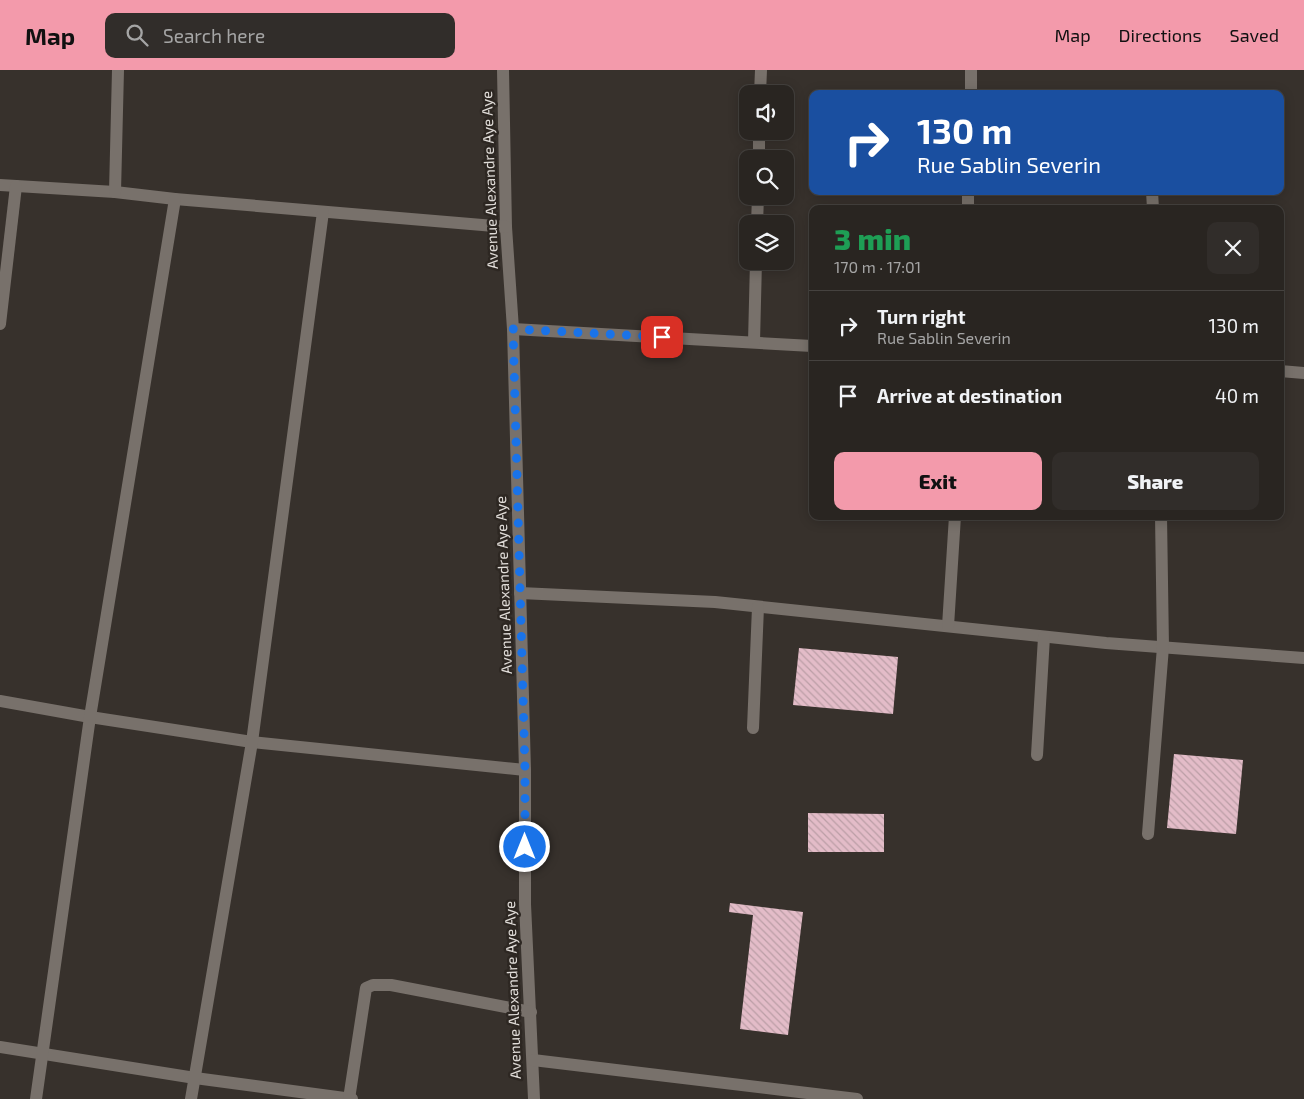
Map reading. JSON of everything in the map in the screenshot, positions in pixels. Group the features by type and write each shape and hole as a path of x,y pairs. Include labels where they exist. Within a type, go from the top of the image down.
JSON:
{"street":[{"path":"115,192 118,70"},
{"name":"Avenue Alexandre Aye Aye","path":"503,70 506,227 513,329 525,770 525,904 534,1099"},
{"path":"760,85 761,70"},
{"path":"971,70 971,90"},
{"path":"0,185 115,192 175,199 506,227"},
{"path":"0,324 16,186"},
{"path":"36,1099 90,717 175,199"},
{"path":"191,1099 252,742 323,212"},
{"path":"754,342 756,270"},
{"path":"513,329 809,346"},
{"path":"1284,371 1304,372"},
{"path":"948,626 955,520"},
{"path":"1148,834 1163,647 1161,520"},
{"path":"520,593 716,602 1044,636 1304,658"},
{"path":"753,728 758,607"},
{"path":"1037,755 1044,636"},
{"path":"0,701 252,742 525,770"},
{"path":"0,1046 194,1078 350,1099 366,988 373,985 391,985 530,1012"},
{"path":"533,1060 857,1099"}],"building":[{"path":"799,648 898,657 893,714 793,705"},
{"path":"1174,754 1243,760 1236,834 1167,828"},
{"path":"808,813 884,814 884,852 808,852"},
{"path":"730,903 803,912 788,1035 740,1029 753,915 729,912"}],"route":[{"path":"525,847 525,770 513,329 662,337"}]}
